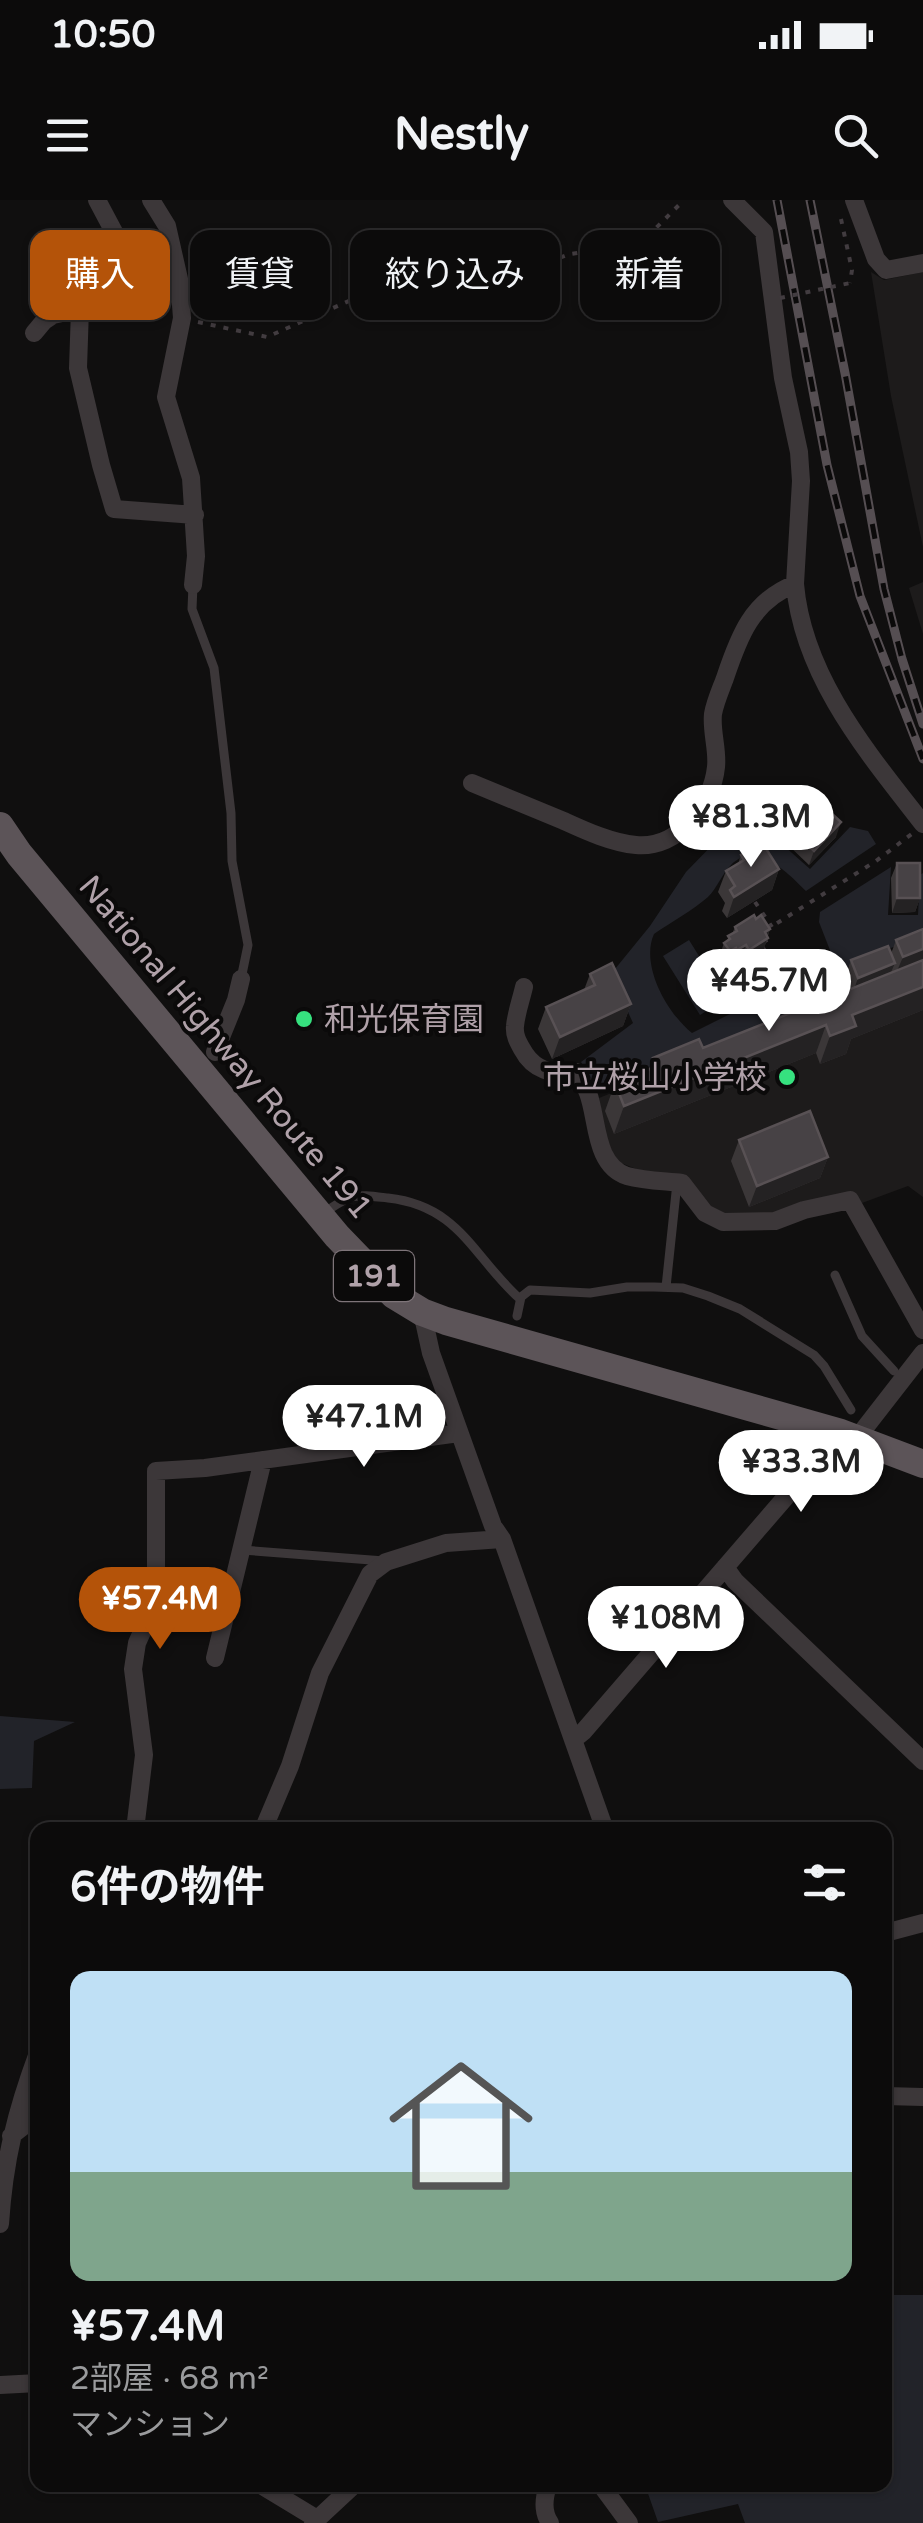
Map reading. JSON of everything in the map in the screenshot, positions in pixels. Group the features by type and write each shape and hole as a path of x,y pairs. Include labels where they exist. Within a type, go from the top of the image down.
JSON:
{"highway":[{"name":"National Highway Route 191","path":"0,826 19,854 320,1216 394,1296 446,1321 850,1427 923,1464"}],"street":[{"path":"97,200 113,230"},
{"path":"151,200 167,226 180,292 182,318 166,397 191,478 196,556 193,585"},
{"path":"732,200 764,232 783,378 802,481 796,600 818,670 918,829"},
{"path":"854,200 876,259 886,270 923,263"},
{"path":"170,293 180,292"},
{"path":"34,333 46,320"},
{"path":"80,320 78,368 114,510 195,514"},
{"path":"472,783 594,834 634,845 658,844 674,836 702,806 714,778 717,764 713,714 736,644 762,605 776,591 795,584"},
{"path":"215,1052 242,980"},
{"path":"524,988 514,1027 520,1046 533,1064 542,1069 576,1072 587,1090 608,1164 623,1175 682,1183 705,1213 723,1222 775,1221 850,1200 923,1330"},
{"path":"422,1312 431,1353 459,1433 502,1539 602,1822"},
{"path":"572,1740 850,1427 923,1353"},
{"path":"136,1822 144,1755 133,1669 156,1575 156,1471 206,1468 459,1433"},
{"path":"215,1658 262,1460"},
{"path":"266,1822 290,1766 320,1672 370,1574 386,1562 446,1543 502,1539"},
{"path":"725,1567 923,1761"},
{"path":"892,1931 922,1923"},
{"path":"0,2224 11,2136 30,2078"},
{"path":"892,2096 923,2097"},
{"path":"11,2136 30,2121"},
{"path":"0,2385 30,2383"},
{"path":"272,2492 315,2521 346,2492"},
{"path":"546,2492 545,2516 550,2523"},
{"path":"606,2492 629,2523"}],"lane":[{"path":"193,585 192,609 214,668 234,874 248,945 242,980"},
{"path":"666,1287 677,1183"},
{"path":"320,1216 347,1196 357,1195 423,1206 452,1222 499,1280 520,1299"},
{"path":"835,1275 862,1336 894,1371"},
{"path":"517,1316 520,1299 530,1290 590,1293 627,1287 666,1287 696,1292 740,1309 802,1347 824,1366 850,1427"},
{"path":"242,1550 386,1562"}],"path":[{"path":"182,318 267,338 376,289 403,281 625,248 650,235 684,200"},
{"path":"780,298 850,283 852,270 841,218"},
{"path":"761,935 918,829"},
{"path":"755,902 772,927"},
{"path":"745,966 766,952 763,948 768,945 757,926"},
{"path":"708,970 722,962"}],"shaded area":[{"path":"871,272 884,280 923,272 923,547 891,396"},
{"path":"923,582 923,634 909,588"},
{"path":"850,827 868,831 876,844 806,891 771,862 761,857 741,858 708,897 654,934 653,974 665,1001 692,1033 833,958 819,922 820,912 891,867 888,915 918,915 923,873 923,934 836,972 844,998 598,1090 581,1062 633,1023 617,988 615,969 686,872 721,836 739,831 783,845 810,869"},
{"name":"市立桜山小学校","path":"923,937 923,1197 908,1186 862,1203 852,1191 777,1214 716,1213 654,1176 616,1161 606,1137 599,1098 845,999 839,973"},
{"path":"689,940 726,999 700,1015 663,956"},
{"path":"0,1716 75,1722 34,1741 32,1788 0,1789"},
{"path":"892,2295 923,2295 923,2523 745,2523 738,2504 658,2522 647,2492 892,2492"}],"building":[{"path":"818,801 841,822 814,851 791,829"},
{"path":"754,847 757,852 765,847 779,869 734,897 730,890 735,886 726,871 744,860 741,855"},
{"path":"897,863 920,863 920,898 897,898"},
{"path":"754,915 756,919 761,915 770,929 765,932 768,938 749,950 746,945 730,951 724,943 730,939 728,936"},
{"path":"923,929 923,949 903,957 896,940"},
{"path":"888,946 895,963 858,978 851,960"},
{"path":"923,960 923,987 852,1015 856,1026 830,1036 826,1025 624,1106 615,1083 657,1066 653,1058 699,1039 703,1048"},
{"path":"612,963 631,1004 560,1037 546,1007 595,985 590,974"},
{"path":"810,1111 828,1157 757,1186 739,1140"}],"railway":[{"path":"777,200 827,465 860,596 923,759"},
{"path":"810,200 884,589 923,724"}],"place":[{"name":"和光保育園","path":"304,1019"},
{"name":"市立桜山小学校","path":"787,1077"}]}
